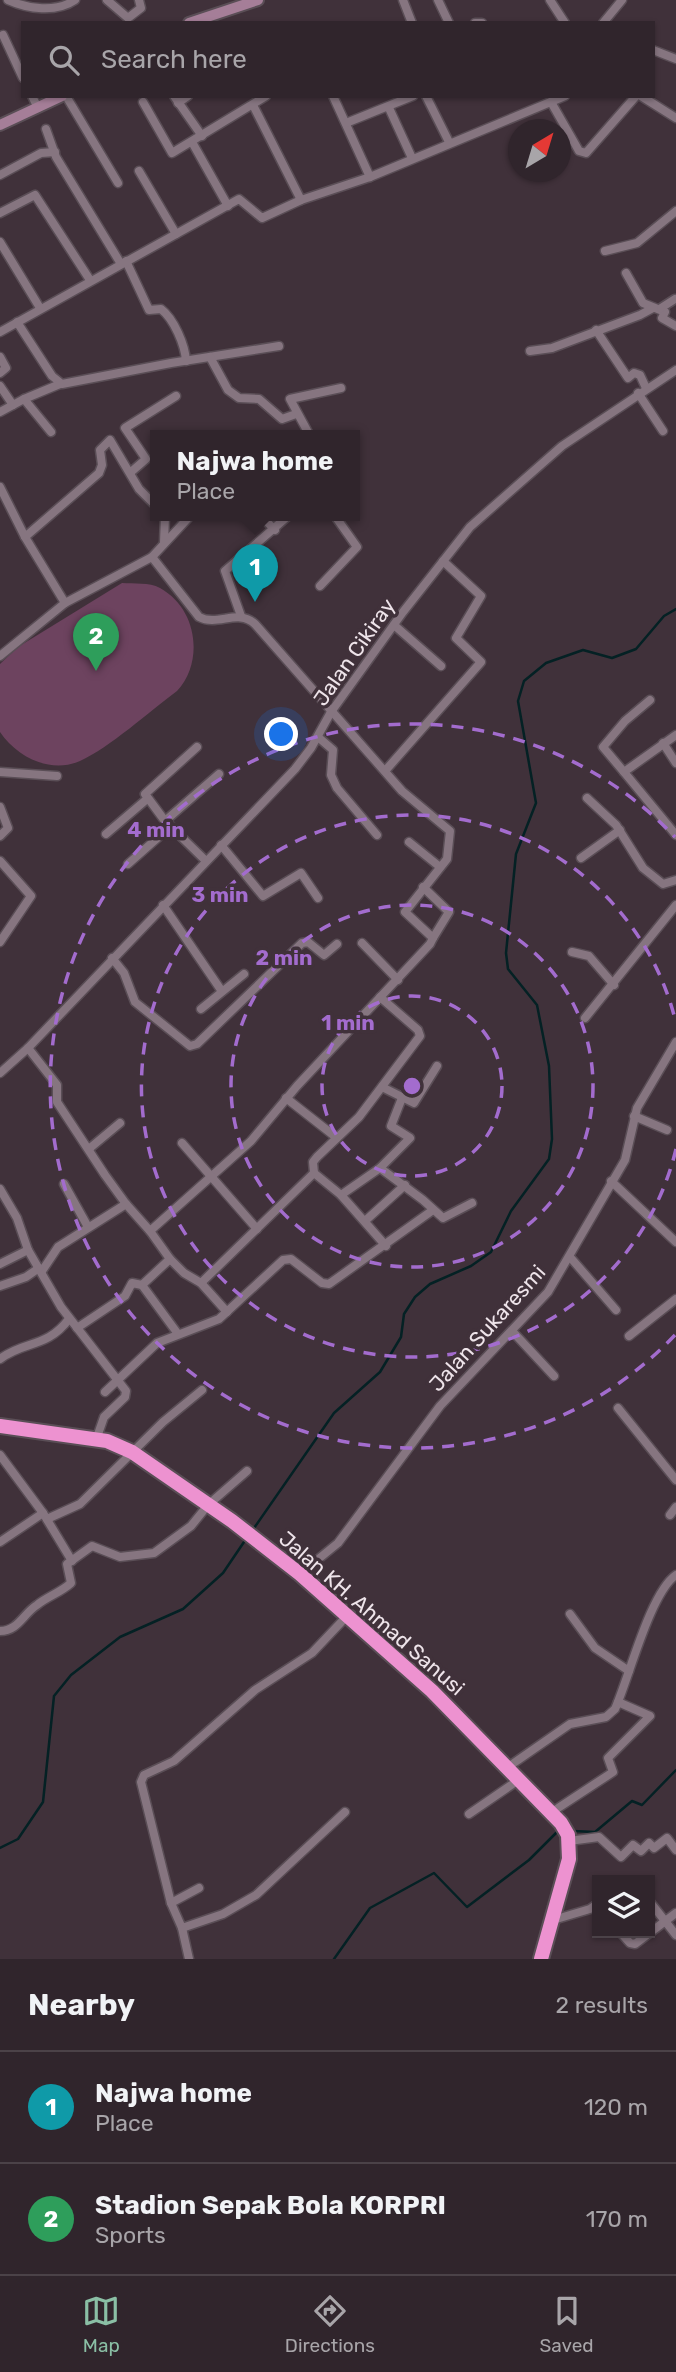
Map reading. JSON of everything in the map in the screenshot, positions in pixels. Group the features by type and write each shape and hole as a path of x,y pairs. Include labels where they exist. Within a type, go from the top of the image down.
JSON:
{"highway":[{"name":"Jalan KH. Ahmad Sanusi","path":"0,1426 116,1443 232,1521 300,1574 432,1691 520,1779 563,1828"},
{"path":"541,1959 569,1859 563,1828"}],"street":[{"path":"8,0 35,8 60,7 75,0"},
{"path":"107,0 127,18 141,8 139,0"},
{"path":"196,21 258,0"},
{"path":"403,0 411,21"},
{"path":"438,0 448,21"},
{"path":"550,0 564,21"},
{"path":"605,21 622,0"},
{"path":"3,35 21,74"},
{"path":"655,51 675,57"},
{"path":"33,98 38,108"},
{"path":"0,125 60,98"},
{"path":"65,98 118,183"},
{"path":"143,102 172,153 263,98"},
{"path":"333,98 370,177"},
{"path":"346,123 408,98"},
{"path":"427,98 449,142"},
{"path":"0,332 228,206 243,200 262,218 301,200 370,177 560,98"},
{"path":"551,102 579,151 586,153 636,98"},
{"path":"642,98 675,114"},
{"path":"176,100 202,136"},
{"path":"253,105 301,200"},
{"path":"388,108 412,158"},
{"path":"46,129 55,152 149,310 164,310 183,345 186,361"},
{"path":"192,142 228,206"},
{"path":"0,175 41,153 55,152"},
{"path":"139,171 176,234"},
{"path":"0,213 35,195 90,280"},
{"path":"605,251 636,243 676,211"},
{"path":"0,242 40,308"},
{"path":"626,273 642,301 660,311 676,326"},
{"path":"530,351 552,348 596,330 660,311 675,299"},
{"path":"16,322 60,384"},
{"path":"596,330 628,378 637,373 642,391 663,431"},
{"path":"0,412 60,384 279,346"},
{"path":"0,357 6,368 0,373"},
{"path":"210,357 223,386 236,396 259,398 282,419 296,414"},
{"name":"Jalan Cikiray","path":"0,1073 28,1048 295,769 318,737 331,712 394,625 477,520 522,484 562,446 676,370"},
{"path":"0,386 13,405"},
{"path":"306,430 290,402 293,396 341,388"},
{"path":"131,472 146,459 125,428 176,396"},
{"path":"24,399 51,432"},
{"path":"25,537 99,473 103,465 100,450 108,441 113,442 139,489 150,500"},
{"path":"0,487 25,537 65,603"},
{"path":"164,543 165,521"},
{"path":"0,656 65,603 152,557 185,521"},
{"path":"266,521 275,530"},
{"path":"241,616 225,571 283,521"},
{"path":"320,586 357,547 339,521"},
{"path":"152,557 198,617 210,621 241,616 255,624 402,791 449,828 447,857 405,912 433,938"},
{"path":"385,771 481,662 456,638 481,596 443,561"},
{"path":"394,625 441,666"},
{"path":"650,700 625,721 603,747 676,835"},
{"path":"624,772 676,735"},
{"path":"318,737 335,755 331,768 337,788 377,835"},
{"path":"663,743 676,763"},
{"path":"197,747 147,791 147,799 206,861"},
{"path":"0,772 57,776"},
{"path":"128,863 219,774"},
{"path":"587,798 620,830 635,851 636,858 656,881 666,884 676,880"},
{"path":"106,834 147,799"},
{"path":"0,807 8,828 0,836"},
{"path":"582,858 620,830"},
{"path":"409,842 440,867"},
{"path":"221,845 263,896 301,873 317,898"},
{"path":"0,860 31,895 0,942"},
{"path":"150,1231 251,1141 286,1098 398,980 433,938 449,912 423,887"},
{"path":"163,905 221,990"},
{"path":"585,1018 676,905"},
{"path":"112,958 124,973 135,1002 190,1046 197,1044 258,988 302,943 308,942 324,955 337,944"},
{"path":"362,943 398,980"},
{"path":"572,952 589,956 614,985"},
{"path":"201,1009 221,990 244,974"},
{"path":"201,1283 314,1173 315,1159 382,1087 421,1034 380,997"},
{"name":"Jalan Sukaresmi","path":"300,1574 338,1543 436,1411 548,1292 627,1156 634,1116 653,1076 676,1042"},
{"path":"28,1048 57,1085 57,1102 126,1204 170,1259 184,1273 201,1283 228,1312"},
{"path":"382,1087 411,1103 416,1102 437,1066"},
{"path":"286,1098 337,1138"},
{"path":"341,1195 380,1168 410,1138 391,1126 401,1098"},
{"path":"634,1116 667,1130"},
{"path":"90,1148 120,1123"},
{"path":"182,1143 257,1229"},
{"path":"380,1168 445,1219 472,1203"},
{"path":"314,1173 341,1195 386,1246"},
{"path":"611,1181 676,1242"},
{"path":"64,1184 88,1227"},
{"path":"365,1221 405,1185"},
{"path":"0,1189 17,1218 28,1250 69,1320 126,1394 104,1417 96,1440"},
{"path":"0,1286 26,1278 41,1269 58,1247 126,1204"},
{"path":"105,1392 157,1343 219,1319 285,1259 291,1259 322,1283 329,1284 433,1210"},
{"path":"0,1264 28,1250"},
{"path":"570,1257 616,1310"},
{"path":"142,1285 170,1259"},
{"path":"77,1328 125,1296 132,1283 142,1285 178,1334"},
{"path":"629,1336 676,1299"},
{"path":"0,1359 8,1353 48,1340 69,1320"},
{"path":"513,1332 554,1376"},
{"path":"0,1542 45,1516 80,1504 132,1452 202,1390"},
{"path":"618,1408 676,1480"},
{"path":"0,1455 45,1516 72,1561"},
{"path":"0,1631 16,1626 33,1607 56,1596 71,1583 72,1578 67,1566 92,1546 120,1557 154,1553 191,1526 208,1505 247,1471"},
{"path":"670,1516 676,1507"},
{"path":"508,1767 570,1724 606,1717 618,1702 651,1614 668,1582 676,1576"},
{"path":"570,1614 595,1648 629,1671"},
{"path":"189,1959 182,1928 171,1903 142,1777 174,1761 255,1689 319,1647 347,1616"},
{"path":"618,1702 650,1716 608,1758 612,1772 563,1828 599,1837 621,1857 633,1845 641,1851 649,1843 654,1849 667,1838 676,1850"},
{"path":"469,1814 520,1779"},
{"path":"182,1928 223,1914 256,1895 345,1812"},
{"path":"171,1903 199,1888"},
{"path":"558,1903 577,1914"},
{"path":"553,1920 592,1907"},
{"path":"655,1908 676,1935"},
{"path":"655,1929 676,1913"},
{"path":"626,1938 635,1944 643,1938"}],"shaded area":[{"path":"122,583 156,586 173,597 182,609 193,636 194,651 186,679 177,691 129,729 80,761 69,765 46,764 25,756 0,732 0,664 18,647"}],"waterway":[{"path":"252,1531 334,1413 380,1372 401,1337 404,1314 415,1297 430,1284 471,1266 491,1252 511,1211 549,1159 552,1139 549,1066 537,1005 508,969 506,953 516,854 536,803 518,701 524,681 546,663 583,650 612,658 636,649 664,616 676,609"},
{"path":"0,1848 18,1839 43,1802 54,1696 71,1675 120,1637 183,1609 223,1573 246,1539"},
{"path":"573,1831 595,1832 632,1801 642,1805 676,1770"},
{"path":"334,1959 370,1908 434,1873 467,1907 529,1860 560,1829"}],"place":[{"name":"Najwa home","path":"255,602"},
{"name":"Stadion Sepak Bola KORPRI","path":"96,671"}]}
